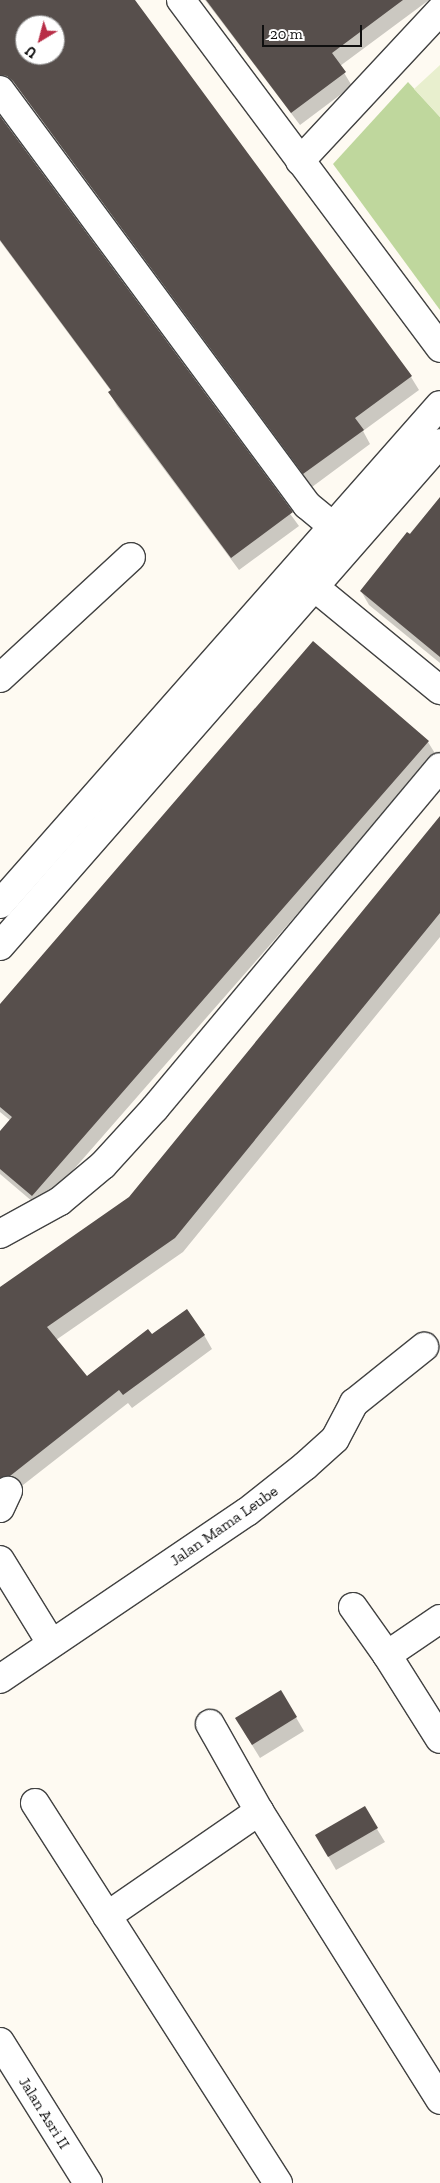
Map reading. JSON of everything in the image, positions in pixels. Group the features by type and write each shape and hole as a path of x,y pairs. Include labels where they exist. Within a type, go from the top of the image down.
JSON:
{"street":[{"path":"181,0 440,348"},
{"path":"300,161 440,11"},
{"path":"0,90 307,505 353,544"},
{"path":"0,946 353,544 434,437 440,405"},
{"path":"0,904 333,526 434,437"},
{"path":"0,678 131,557"},
{"path":"294,570 440,690"},
{"path":"0,1234 60,1201 103,1165 155,1108 440,767"},
{"name":"Jalan Mama Leube","path":"0,1679 248,1512 335,1439 354,1403 424,1348"},
{"path":"0,1560 51,1643"},
{"path":"353,1606 387,1655 440,1739"},
{"path":"387,1655 440,1619"},
{"path":"210,1724 259,1811 440,2100"},
{"path":"35,1802 278,2183"},
{"path":"106,1916 259,1811"},
{"name":"Jalan Asri II","path":"0,2042 88,2183"}],"green space":[{"path":"440,65 440,117 414,89"},
{"path":"408,82 440,117 440,310 333,164"}],"building":[{"path":"0,0 135,0 412,376 355,418 364,430 303,474 13,81 7,76 0,75"},
{"path":"206,0 403,0 332,53 346,72 291,113"},
{"path":"0,116 293,512 231,558 108,392 111,390 0,240"},
{"path":"440,497 440,657 360,591 407,532 410,534"},
{"path":"313,641 429,741 32,1196 0,1169 0,1131 12,1117 0,1107 0,1004"},
{"path":"440,816 440,913 175,1238 47,1327 87,1376 148,1329 152,1334 187,1309 205,1335 123,1395 119,1390 10,1476 0,1478 0,1287 129,1197"},
{"path":"281,1690 297,1717 252,1745 235,1718"},
{"path":"365,1806 378,1828 328,1857 315,1835"}]}
